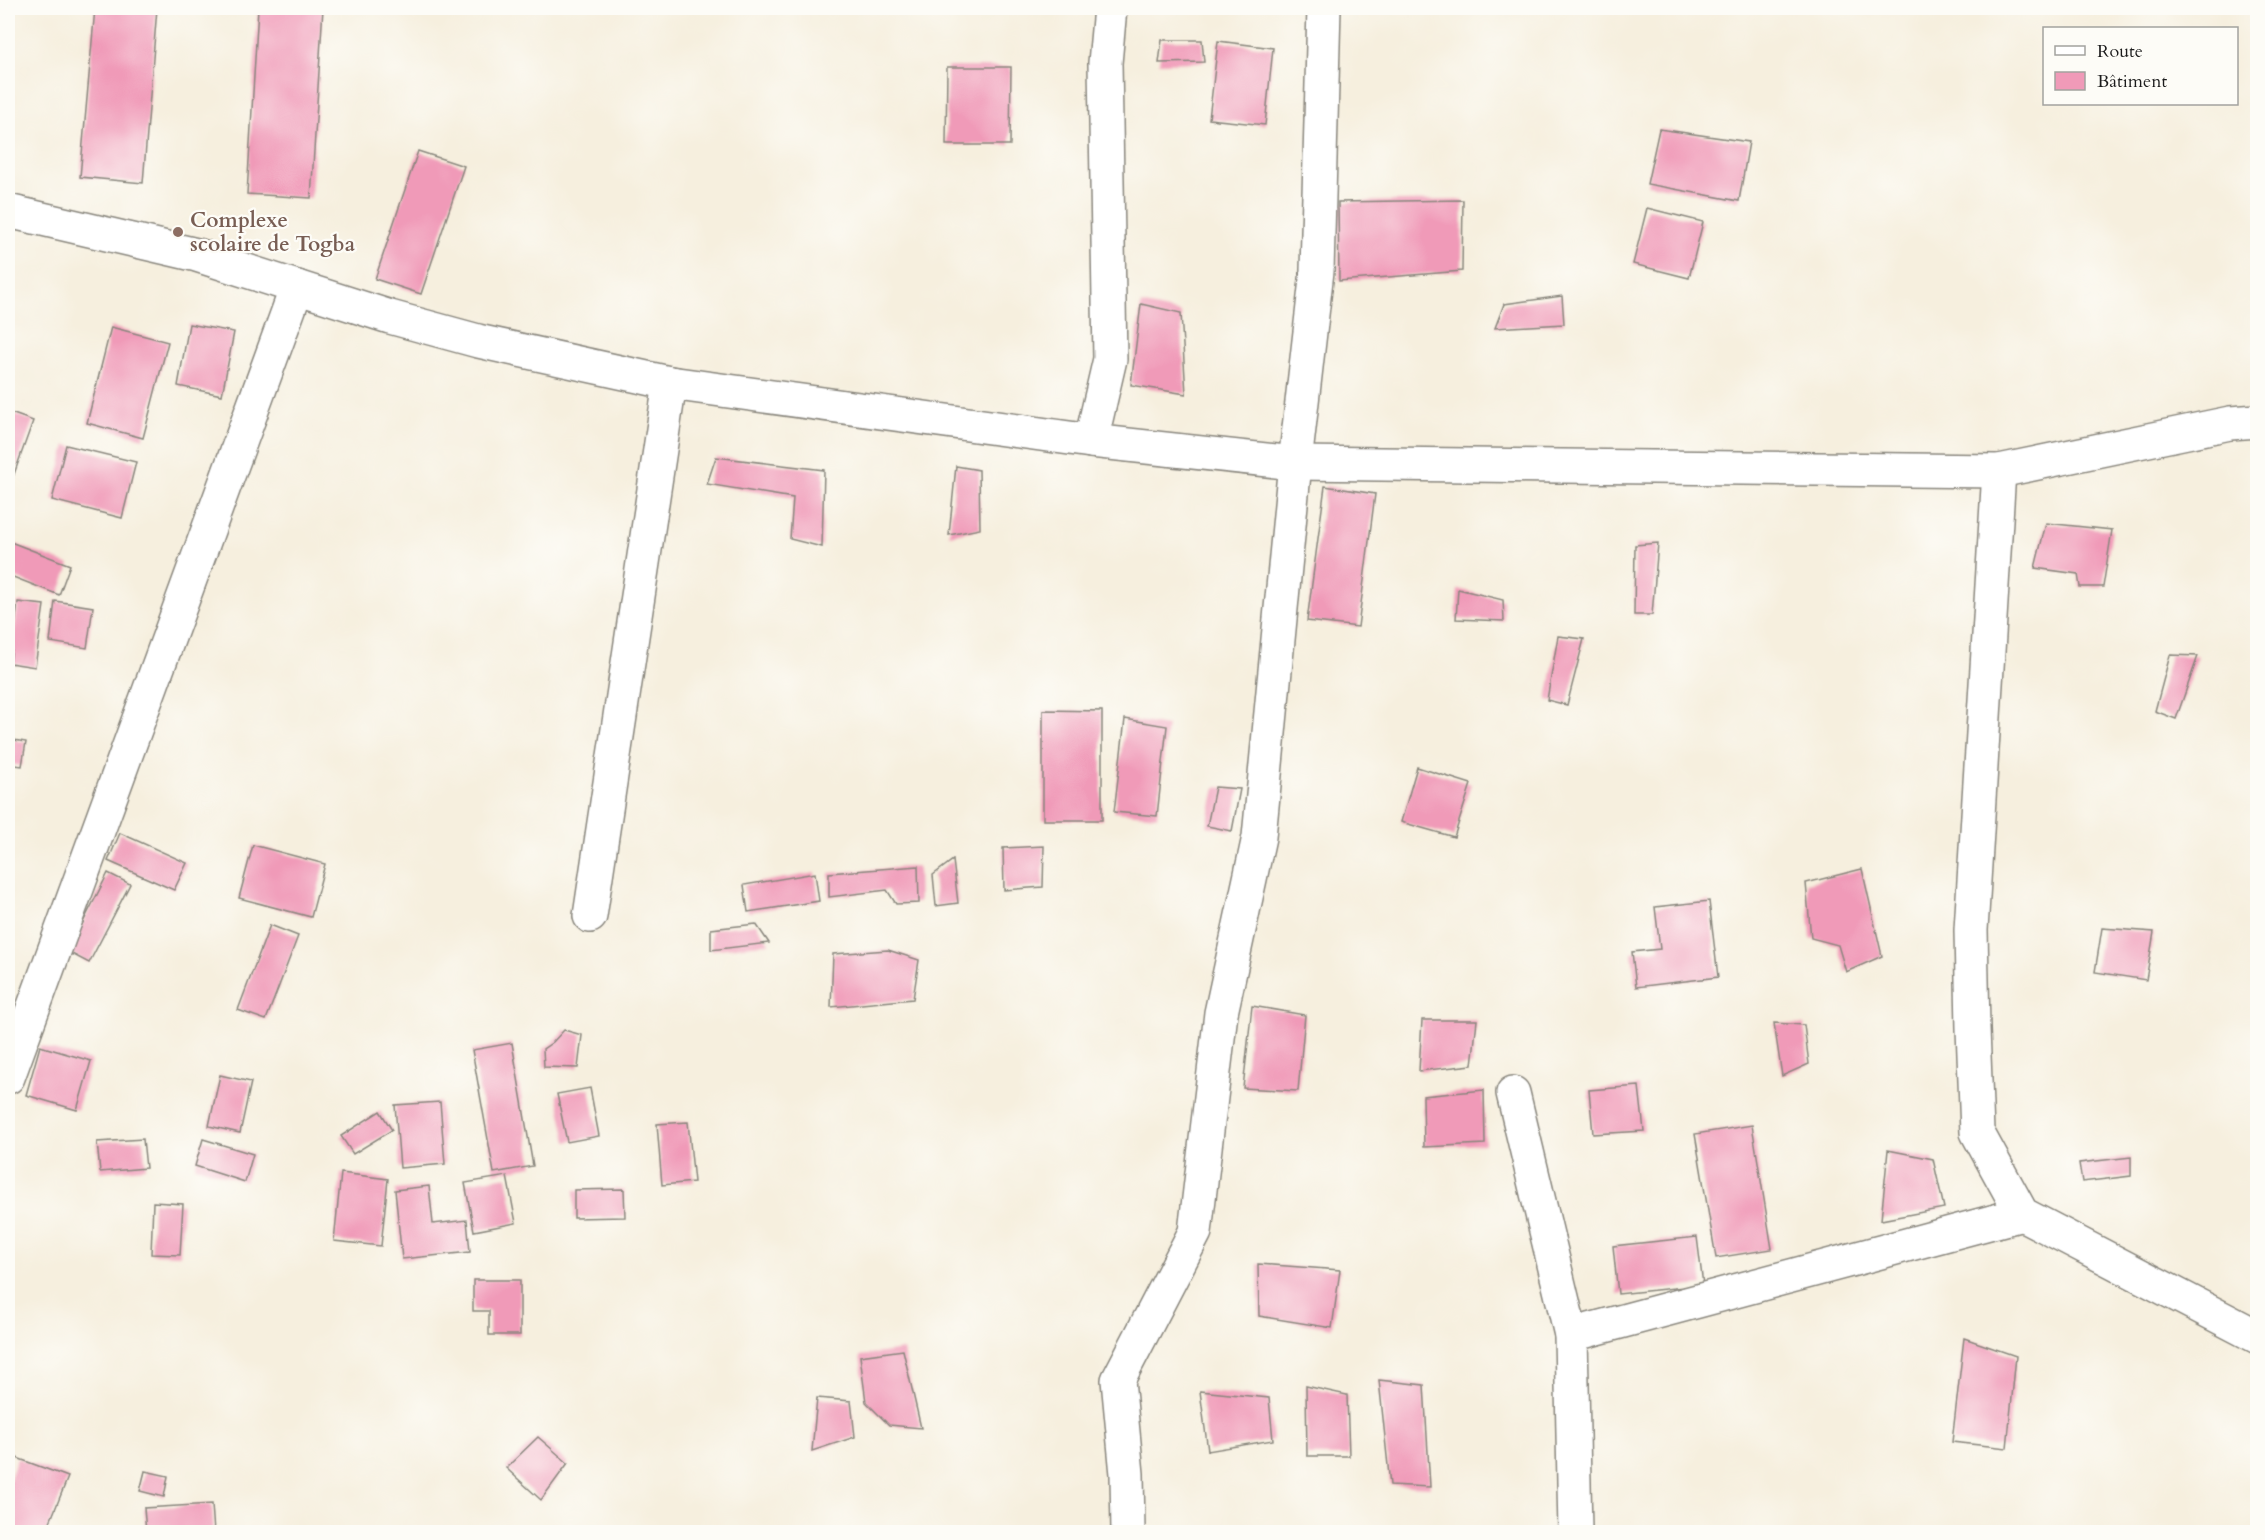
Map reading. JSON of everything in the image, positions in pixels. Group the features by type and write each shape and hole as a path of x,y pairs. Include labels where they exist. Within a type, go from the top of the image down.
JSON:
{"street":[{"path":"1091,441 1110,359 1105,63 1110,8"},
{"path":"1128,1533 1127,1474 1118,1380 1194,1232 1221,1013 1259,837 1295,463 1317,271 1324,8"},
{"path":"8,211 197,255 390,316 478,340 670,383 1091,441 1295,463 1999,471 2230,423 2258,421"},
{"path":"8,1077 297,287"},
{"path":"590,916 670,383"},
{"path":"1999,471 1971,930 1972,1029 1977,1132 2022,1214 2258,1337"},
{"path":"1513,1093 1571,1335 1575,1533"},
{"path":"1571,1335 2022,1214"}],"building":[{"path":"95,8 157,8 143,183 80,177"},
{"path":"258,8 323,8 311,198 247,194"},
{"path":"1162,40 1202,40 1204,62 1159,63"},
{"path":"1218,41 1273,48 1265,125 1209,119"},
{"path":"947,67 1011,67 1010,145 946,145"},
{"path":"1659,129 1749,142 1739,201 1647,184"},
{"path":"418,151 464,166 421,294 375,279"},
{"path":"1463,200 1462,271 1339,281 1338,202"},
{"path":"1647,208 1703,222 1689,278 1633,264"},
{"path":"1562,296 1564,324 1495,328 1504,304"},
{"path":"1141,304 1181,313 1186,394 1131,385"},
{"path":"189,324 234,332 222,395 178,386"},
{"path":"111,327 168,342 143,438 87,423"},
{"path":"8,412 33,421 8,491"},
{"path":"66,445 136,462 122,518 52,500"},
{"path":"716,457 824,470 822,547 790,539 793,498 707,484"},
{"path":"956,466 979,470 980,529 949,535"},
{"path":"1325,486 1375,494 1358,627 1307,621"},
{"path":"2046,523 2112,530 2103,587 2080,587 2078,574 2035,568"},
{"path":"8,541 70,565 59,595 8,575"},
{"path":"1658,543 1652,615 1634,615 1635,545"},
{"path":"1458,589 1503,600 1504,621 1456,619"},
{"path":"55,601 93,607 87,648 50,642"},
{"path":"18,602 44,605 35,667 10,663"},
{"path":"1558,636 1584,639 1567,705 1547,700"},
{"path":"2170,655 2198,656 2176,719 2155,711"},
{"path":"1043,710 1102,711 1102,820 1043,820"},
{"path":"1125,719 1167,726 1157,816 1114,812"},
{"path":"8,739 26,742 22,766 8,764"},
{"path":"1417,767 1471,784 1454,837 1401,822"},
{"path":"1215,787 1240,789 1232,831 1207,826"},
{"path":"120,833 187,863 174,890 108,861"},
{"path":"253,845 325,864 311,917 239,898"},
{"path":"1044,846 1043,887 1004,890 1003,848"},
{"path":"953,860 958,903 936,906 933,875"},
{"path":"918,866 919,903 896,904 887,890 829,897 829,873"},
{"path":"1862,869 1882,956 1846,972 1838,945 1811,938 1806,883"},
{"path":"108,873 130,884 89,963 68,952"},
{"path":"815,873 819,901 748,912 744,885"},
{"path":"1709,901 1718,977 1636,987 1632,952 1660,949 1655,907"},
{"path":"756,924 769,943 711,950 711,929"},
{"path":"270,925 298,936 266,1020 238,1010"},
{"path":"2102,928 2154,932 2146,980 2095,972"},
{"path":"888,950 919,960 913,999 831,1007 833,954"},
{"path":"1252,1006 1305,1015 1298,1091 1243,1088"},
{"path":"1422,1020 1477,1020 1472,1065 1419,1071"},
{"path":"1774,1023 1804,1025 1809,1064 1782,1076"},
{"path":"564,1030 582,1035 578,1068 544,1067 543,1049"},
{"path":"512,1043 533,1166 494,1173 472,1050"},
{"path":"40,1046 91,1061 77,1110 26,1095"},
{"path":"220,1075 251,1082 240,1133 209,1126"},
{"path":"1639,1086 1644,1131 1593,1134 1589,1090"},
{"path":"590,1088 599,1136 567,1142 557,1094"},
{"path":"1484,1090 1485,1144 1424,1147 1423,1096"},
{"path":"440,1102 445,1164 400,1168 395,1105"},
{"path":"380,1111 392,1130 353,1154 341,1136"},
{"path":"688,1122 694,1182 662,1185 657,1124"},
{"path":"1752,1125 1772,1249 1716,1258 1695,1134"},
{"path":"143,1139 146,1168 100,1172 97,1142"},
{"path":"203,1139 253,1154 245,1182 195,1166"},
{"path":"1888,1150 1933,1159 1944,1208 1881,1220"},
{"path":"2131,1157 2131,1176 2082,1182 2079,1163"},
{"path":"341,1173 388,1179 381,1246 334,1241"},
{"path":"507,1176 516,1223 474,1231 465,1183"},
{"path":"429,1186 433,1224 467,1220 470,1252 402,1259 395,1190"},
{"path":"624,1189 625,1217 574,1218 574,1190"},
{"path":"153,1202 183,1204 180,1255 151,1254"},
{"path":"1697,1237 1703,1285 1618,1294 1613,1246"},
{"path":"1258,1264 1340,1270 1332,1328 1259,1316"},
{"path":"473,1280 520,1280 520,1335 489,1335 489,1311 473,1311"},
{"path":"1964,1338 2016,1356 2007,1448 1952,1442"},
{"path":"903,1350 921,1428 889,1425 866,1402 860,1356"},
{"path":"1379,1380 1424,1385 1430,1487 1390,1485"},
{"path":"1306,1386 1347,1395 1349,1456 1307,1456"},
{"path":"1200,1391 1269,1398 1273,1440 1208,1451"},
{"path":"817,1398 851,1401 855,1437 812,1451"},
{"path":"538,1437 568,1463 541,1500 506,1468"},
{"path":"17,1458 68,1477 46,1532 8,1532 8,1484"},
{"path":"145,1471 168,1476 164,1497 140,1491"},
{"path":"212,1504 214,1532 146,1532 144,1508"}],"place":[{"name":"Complexe scolaire de Togba","path":"178,232"}]}
